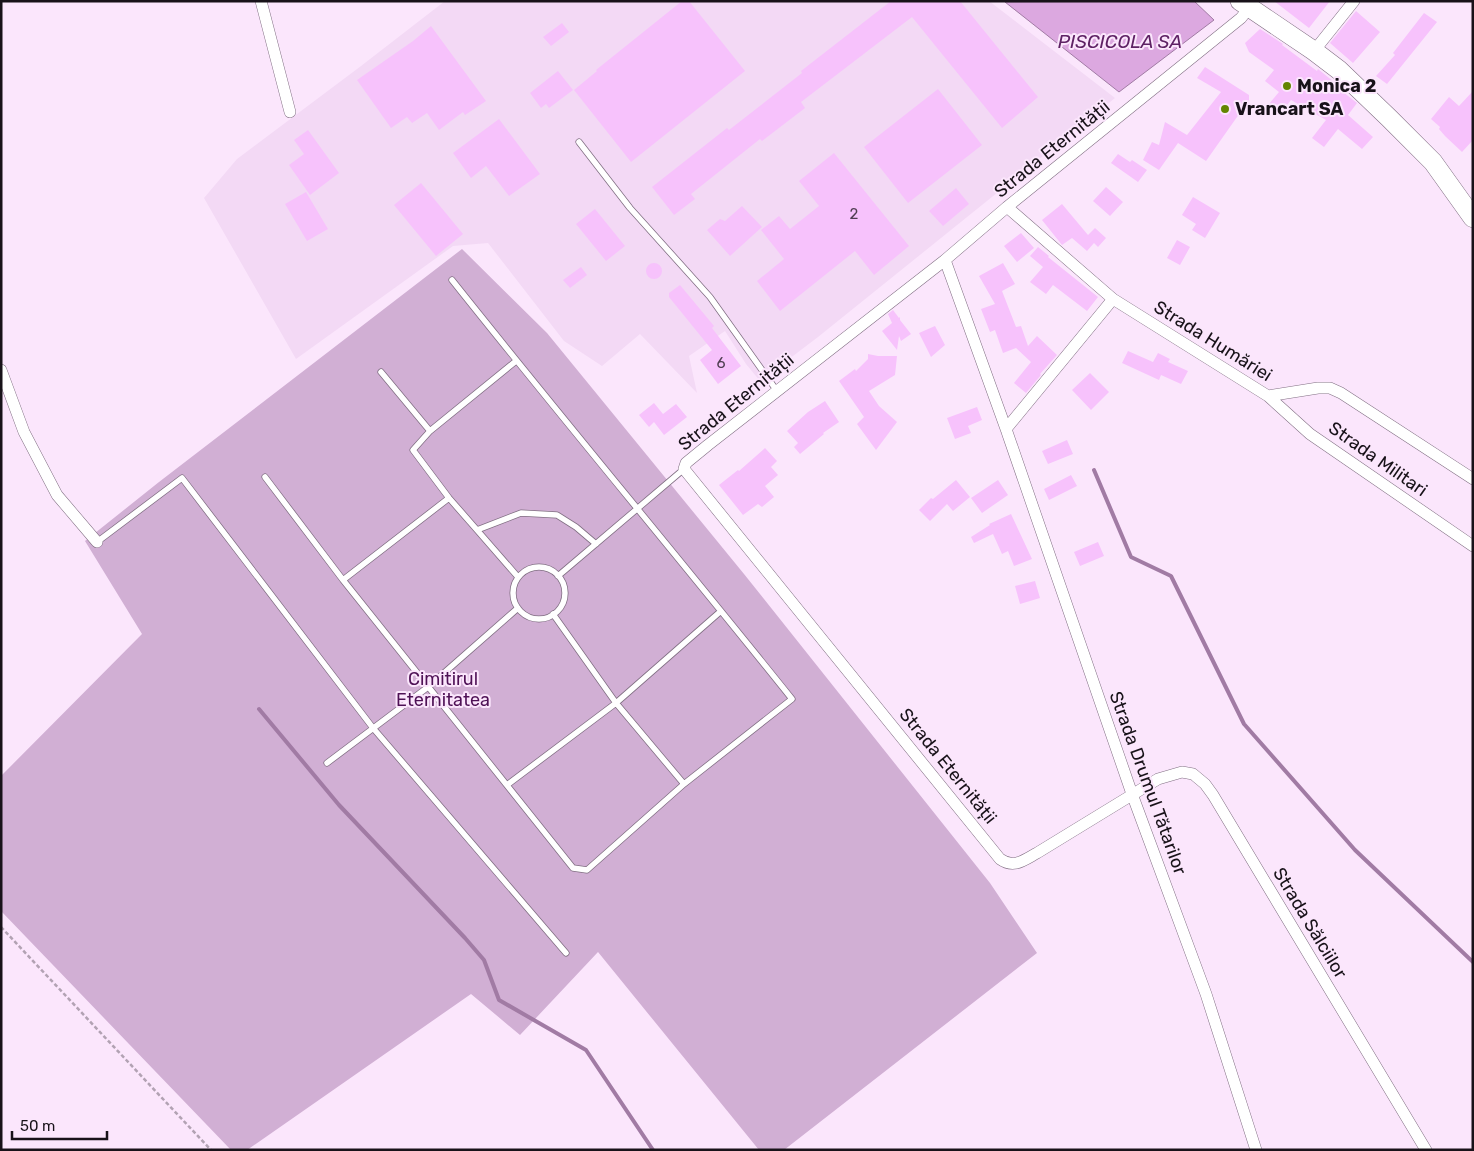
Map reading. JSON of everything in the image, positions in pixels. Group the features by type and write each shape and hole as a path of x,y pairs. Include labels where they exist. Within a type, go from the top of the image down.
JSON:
{"main road":[{"path":"1245,5 1314,50 1360,90 1433,162 1473,218"}],"street":[{"path":"260,1 290,112"},
{"path":"1314,50 1354,1"},
{"name":"Strada Eternității","path":"1132,794 1018,863 1007,863 1000,858 684,469 686,463 945,260 1241,18 1245,5"},
{"name":"Strada Humăriei","path":"1008,207 1113,299 1268,396 1318,388 1330,388 1341,393 1473,478"},
{"name":"Strada Drumul Tătarilor","path":"945,260 1006,429 1132,794 1206,994 1253,1148"},
{"path":"1006,429 1113,299"},
{"path":"1,370 24,432 57,495 97,542"},
{"name":"Strada Militari","path":"1268,396 1310,434 1473,546"},
{"name":"Strada Sălciilor","path":"1132,794 1158,779 1182,772 1193,774 1205,784 1214,795 1426,1150"}],"lane":[{"path":"579,142 630,208 710,297 777,391"},
{"path":"265,477 343,580 573,868 587,870 684,784 792,699 452,280"},
{"path":"516,361 430,431 413,450 449,498 518,577"},
{"path":"381,372 430,431"},
{"path":"558,576 684,469"},
{"path":"97,542 182,478 373,728 566,953"},
{"path":"343,580 449,498"},
{"path":"477,530 521,513 557,515 576,527 596,544"},
{"path":"540,567 548,569 558,576 564,587 564,596 562,604 553,614 541,618 532,618 518,608 514,601 514,585 518,577 524,572 540,567"},
{"path":"327,763 428,687 518,608"},
{"path":"507,785 616,704 721,611"},
{"path":"553,614 616,704 684,784"}],"path":[{"path":"1,927 211,1150"}],"shaded area":[{"path":"445,1 989,1 1115,98 818,337 760,381 746,364 725,331 689,356 697,393 640,334 602,366 564,341 488,243 453,246 296,359 204,198 237,159"}],"green space":[{"name":"Cimitirul Eternitatea","path":"462,249 547,333 744,574 990,883 1037,953 784,1150 759,1150 598,952 520,1035 471,994 247,1150 231,1150 1,911 1,776 142,634 85,541"}],"water":[{"name":"PISCICOLA SA","path":"1194,1 1214,20 1119,92 1005,2"}],"building":[{"path":"682,1 689,1 745,71 631,162 574,90"},
{"path":"891,1 960,1 1038,97 1002,128 912,17 801,102 805,108 762,141 760,139 691,194 695,199 674,215 652,187 727,128 729,130"},
{"path":"1274,1 1330,1 1309,28"},
{"path":"1356,11 1380,32 1353,63 1330,43"},
{"path":"1424,13 1437,22 1387,84 1376,76 1395,55 1393,53"},
{"path":"562,23 569,32 551,46 543,37"},
{"path":"431,26 486,101 465,115 463,112 439,130 427,113 412,123 407,117 391,128 357,80 413,41"},
{"path":"1260,29 1283,44 1317,71 1318,69 1357,103 1348,115 1373,137 1362,149 1338,129 1324,147 1312,138 1326,120 1291,100 1281,113 1269,104 1279,92 1265,81 1274,70 1249,52 1245,43"},
{"name":"Vrancart SA","path":"1205,67 1249,95 1249,100 1206,161 1178,143 1159,170 1143,160 1152,142 1159,145 1165,122 1187,135 1221,92 1197,78"},
{"path":"558,71 573,90 549,108 546,104 541,108 530,93"},
{"path":"938,89 982,145 908,203 864,147"},
{"path":"1473,91 1473,140 1462,152 1431,119 1449,97 1459,106"},
{"path":"499,119 540,174 509,196 486,166 471,178 453,153"},
{"path":"308,130 339,173 310,195 289,165 304,154 294,140"},
{"path":"834,153 909,246 874,275 855,251 780,311 757,281 784,259 761,230 779,216 790,229 819,206 799,181"},
{"path":"1118,154 1130,162 1132,160 1147,170 1138,182 1111,163"},
{"path":"421,183 463,234 436,256 394,205"},
{"path":"1106,187 1123,202 1110,216 1093,201"},
{"path":"956,188 969,204 943,226 929,211"},
{"path":"306,192 328,229 307,241 285,204"},
{"path":"1193,197 1220,213 1205,238 1192,230 1196,224 1182,215"},
{"path":"1062,204 1088,235 1095,228 1106,238 1098,247 1094,243 1087,251 1072,238 1062,245 1042,220"},
{"path":"742,206 762,227 730,256 707,230 720,219 725,221"},
{"path":"595,209 625,246 606,261 576,224"},
{"path":"1021,233 1034,248 1017,262 1004,246"},
{"path":"1177,240 1190,247 1180,265 1167,258"},
{"path":"1038,247 1098,297 1087,311 1053,285 1046,294 1030,282 1043,267 1030,256"},
{"path":"654,263 660,265 662,271 660,277 654,279 648,277 646,271 648,265"},
{"path":"1003,263 1015,284 1002,291 1016,327 1021,326 1028,346 1037,336 1057,355 1026,393 1014,383 1031,362 1016,348 1003,353 995,330 990,332 981,309 995,304 979,276"},
{"path":"581,267 587,275 570,288 563,280"},
{"path":"680,285 714,326 712,328 741,366 718,384 700,360 712,350 669,297 669,293"},
{"path":"893,310 911,334 901,341 899,336 897,350 882,331 892,323 888,314"},
{"path":"935,326 945,345 931,357 919,333"},
{"path":"1128,351 1153,362 1158,353 1170,359 1168,362 1188,371 1181,384 1161,375 1159,380 1122,363"},
{"path":"868,354 897,356 895,375 869,391 879,406 897,422 876,450 857,424 864,417 839,381 855,369 856,371 868,359"},
{"path":"1090,373 1109,392 1091,410 1072,390"},
{"path":"825,401 839,422 823,433 800,454 794,447 798,443 787,431 808,412"},
{"path":"654,403 663,414 676,404 687,417 664,435 654,422 649,427 639,415"},
{"path":"977,407 982,420 968,426 971,433 955,439 947,418"},
{"path":"1067,440 1073,454 1048,464 1042,451"},
{"path":"765,448 777,461 771,467 778,475 765,486 774,497 762,507 758,504 743,515 719,485 739,471"},
{"path":"1071,475 1077,486 1049,500 1044,489"},
{"path":"956,480 970,497 953,511 947,504 930,521 919,510 931,498 933,499"},
{"path":"998,480 1008,495 982,513 971,498"},
{"path":"1011,514 1032,559 1014,566 1008,551 1002,554 993,534 974,543 971,537 989,524"},
{"path":"1098,542 1104,556 1080,566 1074,552"},
{"path":"1035,581 1040,598 1020,604 1015,586"}],"waterway":[{"path":"1094,470 1131,557 1171,576 1244,724 1355,850 1473,962"},
{"path":"259,709 339,805 484,960 499,1000 586,1050 653,1150"}],"place":[{"name":"Monica 2","path":"1287,86"},
{"name":"Vrancart SA","path":"1225,109"}]}
